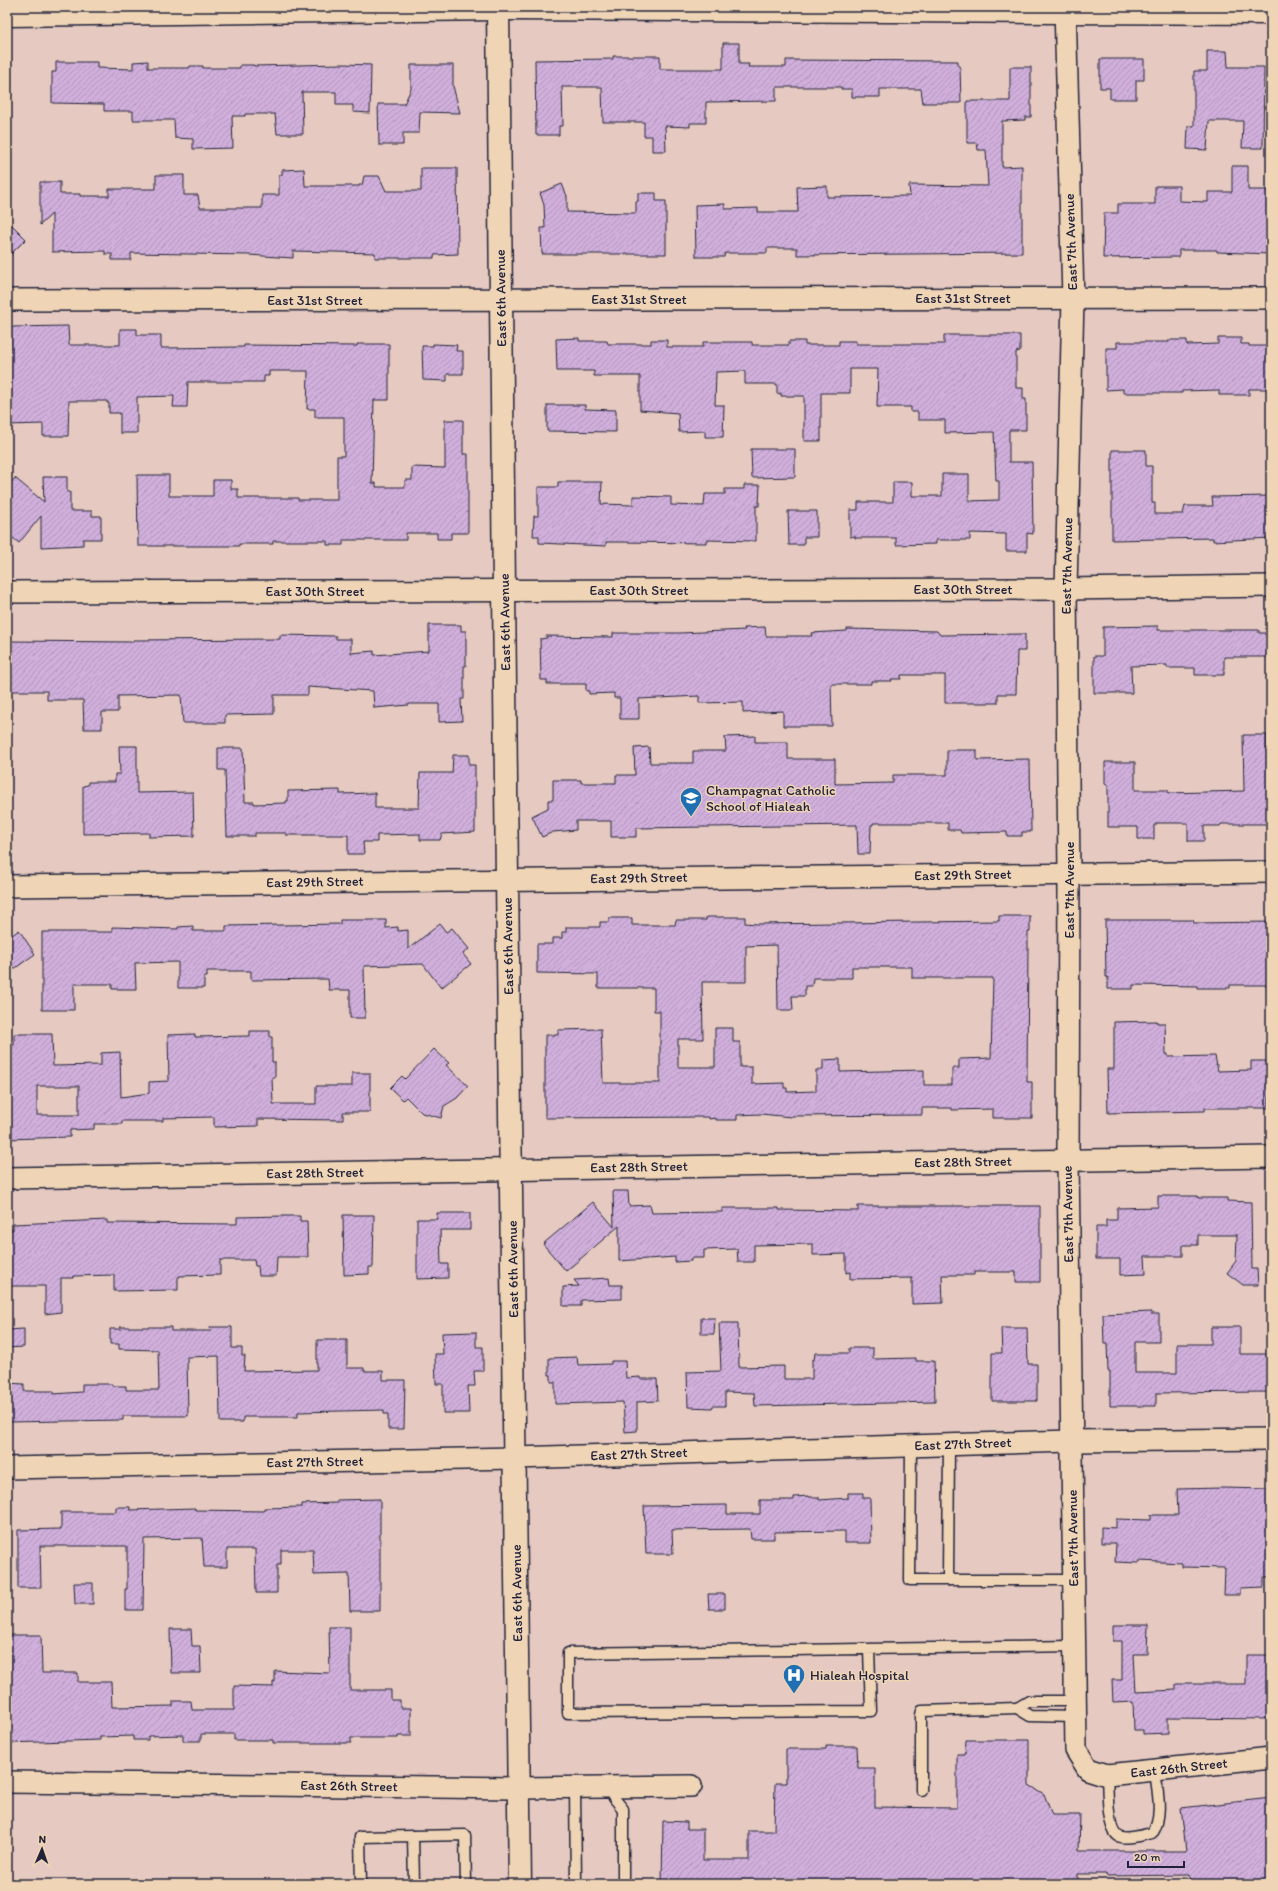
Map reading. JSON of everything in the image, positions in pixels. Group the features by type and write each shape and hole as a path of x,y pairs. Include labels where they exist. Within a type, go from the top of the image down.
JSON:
{"street":[{"path":"7,15 498,8 1065,10 1271,14"},
{"name":"East 6th Avenue","path":"498,8 507,880 520,1788 520,1884"},
{"name":"East 7th Avenue","path":"1065,10 1073,298 1066,589 1069,874 1068,1160 1071,1441 1076,1750 1088,1769"},
{"name":"East 31st Street","path":"7,300 1271,298"},
{"name":"East 30th Street","path":"7,592 1066,589 1271,586"},
{"name":"East 29th Street","path":"7,886 1271,872"},
{"name":"East 28th Street","path":"7,1178 1271,1157"},
{"name":"East 27th Street","path":"7,1468 515,1458 1071,1441 1271,1439"},
{"name":"East 26th Street","path":"1088,1769 1107,1775 1271,1758"},
{"name":"East 26th Street","path":"7,1782 520,1788 692,1786"}],"lane":[{"path":"948,1580 949,1445"},
{"path":"911,1446 910,1580 1074,1580"},
{"path":"869,1649 872,1710 568,1713 568,1653 1075,1646"},
{"path":"921,1790 922,1711 1017,1708 1029,1701 1076,1709"},
{"path":"1017,1708 1030,1716 1076,1709"},
{"path":"1107,1775 1111,1826 1114,1834 1122,1838 1152,1833 1158,1825 1159,1817 1155,1770"},
{"path":"575,1787 576,1884"},
{"path":"610,1787 614,1798 623,1809 624,1884"},
{"path":"361,1884 360,1837 465,1835 466,1884"},
{"path":"413,1836 414,1884"}],"building":[{"path":"723,43 739,43 739,64 749,64 748,67 786,67 786,60 958,61 958,66 960,66 961,103 923,103 921,89 880,89 880,97 852,97 852,89 841,89 841,87 776,87 776,101 706,102 706,123 690,123 690,127 665,126 666,151 652,151 652,136 644,136 644,122 603,122 602,87 562,87 563,126 559,126 559,135 536,135 535,60 613,59 613,56 660,56 660,69 723,69"},
{"path":"1207,51 1227,51 1228,67 1264,67 1263,148 1242,148 1243,121 1209,121 1207,150 1187,149 1188,126 1194,126 1194,71 1207,71"},
{"path":"1100,59 1144,59 1144,80 1136,80 1136,99 1110,99 1110,88 1100,88"},
{"path":"148,61 148,68 189,68 190,66 203,66 203,68 240,68 240,65 371,65 370,113 353,112 353,105 336,105 336,92 302,92 303,134 277,134 275,114 245,114 245,116 232,116 233,148 193,149 193,139 175,138 174,120 133,120 133,111 104,111 104,104 52,103 52,72 56,72 56,62 97,62 97,68 133,69 133,62"},
{"path":"411,65 453,65 453,86 460,113 420,112 419,133 403,133 403,145 379,145 378,104 404,104 411,89"},
{"path":"1010,67 1031,67 1031,117 1025,117 1025,120 1002,121 1002,167 1022,166 1022,253 797,255 797,248 767,248 767,253 725,253 724,257 696,257 695,205 725,204 725,209 758,208 758,212 798,212 797,187 827,186 827,197 910,196 909,185 988,186 986,150 978,150 977,143 967,143 967,101 1010,101"},
{"path":"1232,166 1248,166 1248,190 1271,190 1271,254 1217,252 1217,250 1179,250 1179,257 1103,258 1104,213 1118,213 1118,204 1155,204 1155,186 1179,186 1179,201 1208,202 1208,192 1232,192"},
{"path":"421,168 457,168 458,254 434,255 434,258 375,258 375,253 293,251 293,258 249,255 131,253 131,260 112,260 112,254 105,254 105,251 52,252 52,214 40,225 40,182 60,182 60,194 109,196 109,189 156,189 156,175 184,175 184,195 198,195 200,208 262,208 262,195 279,195 279,175 282,175 282,170 304,169 305,186 359,186 362,185 364,176 379,176 386,191 421,191"},
{"path":"562,184 567,196 567,212 636,213 638,193 656,193 656,201 666,201 666,254 542,254 541,228 545,228 544,205 540,193"},
{"path":"7,220 26,239 7,258"},
{"path":"68,326 69,345 120,345 120,329 137,329 137,335 161,335 161,348 244,347 244,345 357,346 357,344 389,344 389,400 374,400 372,483 376,483 376,487 405,487 405,480 412,480 412,467 445,468 445,420 463,420 463,454 468,454 468,533 451,533 451,539 437,539 437,533 406,533 406,540 343,540 343,545 327,545 327,541 273,541 273,544 239,544 239,546 138,546 137,475 169,475 169,496 213,496 213,480 231,480 231,489 238,489 238,498 298,498 298,500 337,500 337,456 344,456 344,417 315,417 315,409 307,409 308,371 269,371 269,376 264,376 264,382 188,382 187,407 173,407 174,396 137,397 137,433 120,433 120,413 109,413 109,403 107,403 107,401 69,401 68,436 43,436 43,424 7,425 7,350 10,350 11,327"},
{"path":"944,335 1020,335 1020,351 1016,352 1016,388 1023,388 1023,399 1026,399 1026,430 1009,430 1009,462 1032,462 1033,534 1027,533 1027,551 1006,551 1006,534 970,533 970,540 936,540 936,544 896,545 896,538 850,537 850,510 858,510 858,502 893,502 893,482 912,482 912,496 942,496 942,474 969,474 969,501 999,500 999,481 996,481 994,432 945,433 945,420 918,420 918,412 911,412 911,407 877,407 878,369 850,369 850,393 821,393 821,441 804,441 804,396 781,396 781,393 777,394 777,384 745,384 745,371 716,372 715,405 724,405 723,437 705,437 705,431 679,432 678,413 640,410 640,376 594,376 594,371 557,371 556,339 579,338 579,341 607,341 608,344 651,344 651,340 667,340 667,347 703,347 703,342 752,342 752,345 789,345 789,341 805,341 805,345 839,345 839,341 856,341 856,344 944,344"},
{"path":"1218,338 1241,338 1241,344 1249,344 1249,346 1271,346 1271,389 1249,389 1249,395 1219,395 1219,390 1182,391 1182,393 1123,393 1123,389 1106,390 1106,348 1117,348 1117,342 1169,342 1169,340 1187,340 1187,345 1218,344"},
{"path":"433,344 457,345 456,351 463,351 463,374 447,374 447,381 423,380 422,346 433,346"},
{"path":"547,405 585,405 585,409 616,410 616,432 547,431"},
{"path":"751,449 795,449 795,477 752,478"},
{"path":"1112,450 1146,450 1146,466 1152,466 1152,503 1155,503 1155,514 1183,514 1185,506 1213,506 1212,497 1271,496 1271,538 1213,541 1213,538 1112,540"},
{"path":"43,477 67,477 67,492 70,492 70,511 92,511 92,516 101,516 101,539 83,539 83,545 41,547 41,516 19,543 7,533 7,488 15,478 44,502"},
{"path":"558,482 602,482 601,504 633,505 633,496 671,497 671,505 704,506 705,494 725,494 725,489 744,489 744,485 760,485 759,506 756,506 756,541 706,540 706,543 606,542 606,546 539,543 539,536 533,536 534,516 538,516 538,487 558,487"},
{"path":"788,511 817,511 817,537 804,537 804,545 789,545"},
{"path":"429,625 461,625 461,631 466,631 464,699 461,699 462,721 439,722 439,704 409,704 374,708 373,691 308,687 308,695 274,695 274,714 225,715 225,723 183,723 181,695 118,696 118,712 102,712 102,729 84,729 83,700 47,700 47,691 7,691 7,641 133,642 133,640 280,639 280,635 336,636 336,639 351,639 351,653 374,651 374,655 429,651"},
{"path":"1158,626 1158,630 1259,630 1259,633 1271,633 1271,657 1224,657 1224,675 1195,675 1195,668 1167,668 1167,665 1131,666 1132,693 1094,693 1094,656 1103,656 1103,627"},
{"path":"765,627 766,636 812,636 811,633 847,631 847,629 937,631 940,635 1025,634 1025,651 1017,651 1016,694 998,694 998,703 945,703 945,675 901,675 901,679 891,679 892,681 871,681 871,684 831,684 832,726 783,726 783,711 743,713 743,702 699,703 699,696 639,699 639,719 620,719 620,698 614,698 614,693 589,694 589,691 586,691 586,684 547,684 547,680 541,680 540,639 547,638 546,636 613,637 613,633 680,633 745,630 744,628"},
{"path":"1243,735 1267,735 1267,749 1269,749 1269,824 1221,824 1220,826 1204,826 1204,841 1188,841 1188,823 1156,823 1156,825 1154,825 1154,839 1138,839 1138,827 1108,827 1108,784 1105,784 1105,762 1135,762 1135,790 1168,790 1168,793 1244,791"},
{"path":"755,736 755,742 788,742 788,759 835,759 835,784 893,783 893,775 947,775 947,750 977,750 977,760 1030,759 1031,832 1022,832 1022,836 1007,836 1007,832 961,833 960,830 948,830 948,823 873,823 873,825 871,825 870,854 858,854 857,825 636,828 636,837 611,837 611,821 576,821 576,830 553,832 542,837 532,816 548,808 548,800 553,800 553,780 581,780 581,783 616,783 616,775 635,775 634,748 649,747 650,763 693,763 693,751 726,751 725,737"},
{"path":"119,746 137,746 137,793 193,792 194,836 149,837 149,833 83,834 83,786 88,785 88,782 115,782 115,774 120,774"},
{"path":"218,748 243,748 245,802 254,802 254,804 286,803 286,801 288,801 288,791 340,790 340,794 375,793 375,808 419,808 420,773 452,773 453,755 469,755 469,765 475,765 475,832 442,834 440,840 420,840 420,834 377,835 377,842 363,842 364,854 348,854 348,835 286,835 286,833 255,833 255,836 227,836 225,770 218,770"},
{"path":"999,916 1030,916 1030,932 1028,932 1027,1082 1032,1082 1032,1118 993,1118 993,1109 952,1110 952,1108 922,1108 922,1115 791,1117 761,1114 737,1115 737,1120 716,1120 716,1118 709,1119 709,1117 545,1118 545,1035 558,1035 558,1030 601,1029 603,1083 660,1083 660,1011 654,1011 654,988 598,988 598,974 537,973 537,944 552,944 552,938 562,938 562,932 566,932 566,927 600,927 600,922 609,922 609,918 632,918 632,925 675,925 676,920 706,920 706,917 745,917 745,923 757,924 999,921","holes":["777,945 778,1010 793,1010 792,996 805,996 805,986 812,986 813,978 852,978 852,967 912,967 912,978 993,978 991,1058 959,1059 959,1068 952,1068 952,1085 924,1085 924,1070 840,1072 840,1059 823,1060 823,1070 816,1070 816,1091 787,1092 787,1088 784,1088 784,1083 752,1084 752,1067 740,1067 740,1042 733,1042 733,1028 715,1028 715,1067 678,1067 678,1039 703,1039 702,982 746,982 746,946"]},
{"path":"340,920 386,920 386,928 398,927 398,931 408,930 408,949 440,924 446,932 452,928 469,949 463,954 471,964 441,988 423,964 364,966 365,1018 350,1018 350,990 329,990 328,979 251,980 251,971 207,971 207,977 204,977 204,988 178,988 178,962 135,963 136,989 112,989 112,984 74,984 74,1010 42,1010 42,932 112,932 112,927 178,929 178,927 193,926 193,931 226,931 226,926 340,924"},
{"path":"1105,920 1193,920 1194,923 1271,922 1271,985 1230,985 1230,988 1197,988 1197,986 1133,985 1133,989 1108,989 1108,977 1106,977"},
{"path":"19,930 35,954 7,974 7,939"},
{"path":"1157,1021 1157,1023 1165,1023 1166,1054 1168,1054 1168,1057 1215,1056 1218,1071 1251,1070 1251,1061 1268,1061 1269,1108 1205,1108 1205,1111 1108,1113 1107,1069 1114,1069 1114,1022"},
{"path":"250,1031 270,1031 270,1037 272,1037 272,1062 275,1062 275,1077 272,1077 273,1104 316,1104 316,1086 352,1086 352,1073 370,1073 370,1112 343,1112 343,1120 258,1119 258,1126 214,1127 214,1117 163,1118 163,1121 122,1121 122,1124 94,1124 94,1129 70,1130 70,1137 7,1139 7,1045 14,1045 14,1034 52,1034 53,1066 101,1065 101,1053 120,1052 121,1097 149,1093 149,1082 169,1081 168,1035 195,1034 195,1037 250,1036","holes":["37,1086 79,1086 79,1115 37,1115"]},
{"path":"434,1049 449,1063 446,1065 468,1086 457,1098 444,1106 441,1118 422,1113 406,1097 403,1100 390,1088 402,1076 405,1079"},
{"path":"613,1191 628,1191 629,1206 650,1205 652,1213 722,1212 722,1208 779,1208 779,1210 858,1211 858,1206 1040,1206 1040,1282 1016,1282 1016,1272 974,1272 974,1275 942,1275 943,1303 912,1304 912,1278 850,1279 850,1272 846,1273 846,1254 813,1255 813,1244 754,1245 754,1262 738,1262 737,1249 704,1250 704,1258 691,1258 691,1261 675,1262 675,1257 619,1261 619,1226 566,1271 543,1244 593,1202 614,1227"},
{"path":"1158,1196 1198,1196 1198,1198 1227,1198 1227,1201 1251,1202 1252,1269 1257,1269 1258,1285 1243,1285 1227,1273 1236,1261 1237,1235 1198,1235 1198,1245 1183,1245 1183,1256 1145,1256 1146,1274 1120,1275 1120,1259 1096,1259 1096,1227 1106,1227 1106,1220 1117,1220 1117,1208 1158,1207"},
{"path":"437,1213 470,1213 470,1230 440,1230 441,1264 448,1264 448,1278 417,1279 417,1219 437,1219"},
{"path":"343,1215 374,1215 373,1267 369,1267 369,1274 344,1275"},
{"path":"300,1216 300,1221 307,1221 308,1257 277,1257 276,1276 259,1276 258,1266 255,1266 254,1260 220,1260 220,1275 178,1276 178,1290 114,1291 114,1275 73,1276 73,1278 61,1278 61,1312 45,1314 45,1286 7,1286 7,1230 13,1230 13,1224 107,1220 107,1223 237,1224 237,1217"},
{"path":"609,1278 610,1285 622,1285 622,1299 581,1300 581,1306 563,1306 563,1287 579,1286 574,1280"},
{"path":"1151,1312 1151,1314 1159,1314 1159,1342 1135,1342 1135,1373 1177,1373 1177,1344 1211,1344 1211,1327 1240,1327 1240,1354 1271,1354 1271,1392 1156,1393 1156,1406 1110,1406 1110,1371 1108,1371 1107,1343 1104,1343 1103,1314"},
{"path":"701,1318 715,1318 714,1334 701,1334"},
{"path":"719,1323 738,1323 739,1367 784,1366 784,1379 812,1379 812,1359 814,1360 815,1353 849,1353 849,1348 873,1348 873,1359 916,1358 916,1361 934,1361 935,1402 755,1406 754,1393 725,1392 725,1406 713,1406 712,1408 688,1407 687,1372 721,1371"},
{"path":"120,1327 171,1327 171,1331 211,1331 210,1327 232,1327 232,1348 242,1348 242,1356 245,1356 244,1371 317,1370 317,1340 347,1340 347,1368 364,1368 364,1371 383,1371 383,1380 405,1380 404,1429 388,1429 388,1414 384,1414 384,1410 298,1412 298,1417 243,1417 243,1422 220,1422 219,1356 187,1357 188,1416 123,1416 123,1420 7,1422 7,1383 24,1384 24,1391 54,1391 54,1394 82,1392 82,1384 112,1384 112,1386 126,1386 126,1390 159,1390 158,1350 119,1349 119,1344 110,1344 110,1329 121,1329"},
{"path":"1001,1328 1027,1328 1028,1364 1037,1364 1037,1401 992,1401 992,1353 1002,1353"},
{"path":"24,1329 24,1347 7,1348 7,1330"},
{"path":"476,1332 476,1347 483,1347 483,1371 474,1371 475,1386 468,1386 469,1413 443,1413 443,1384 436,1384 435,1354 443,1354 442,1333"},
{"path":"577,1357 578,1365 611,1364 611,1361 625,1361 626,1378 640,1377 640,1379 657,1379 658,1401 637,1402 637,1431 625,1432 623,1402 555,1404 555,1382 551,1382 551,1375 549,1375 549,1358"},
{"path":"1177,1489 1271,1489 1271,1577 1264,1577 1264,1587 1240,1588 1240,1595 1224,1595 1225,1568 1182,1567 1182,1563 1139,1561 1139,1563 1115,1562 1116,1543 1101,1543 1101,1527 1116,1528 1116,1519 1151,1520 1151,1515 1178,1515"},
{"path":"848,1493 863,1493 863,1498 870,1498 871,1543 845,1543 845,1531 774,1532 774,1539 751,1539 750,1529 672,1530 673,1554 646,1554 644,1506 727,1505 727,1514 760,1514 760,1500 794,1500 794,1497 809,1496 819,1497 819,1500 848,1498"},
{"path":"380,1499 380,1611 350,1611 349,1574 314,1575 313,1550 281,1550 281,1565 277,1565 277,1593 256,1593 255,1549 227,1549 227,1567 204,1567 202,1538 144,1539 143,1610 125,1610 125,1589 127,1589 127,1546 40,1546 41,1588 18,1588 18,1530 61,1529 61,1512 116,1512 116,1507 130,1507 130,1510 195,1508 195,1510 264,1511 264,1508 302,1507 302,1504 337,1503 337,1500"},
{"path":"74,1583 93,1583 93,1604 75,1604"},
{"path":"708,1594 725,1594 725,1609 709,1609"},
{"path":"1113,1625 1148,1625 1147,1654 1134,1654 1136,1692 1176,1690 1176,1684 1246,1684 1246,1655 1271,1655 1271,1719 1168,1718 1168,1733 1143,1734 1143,1730 1134,1730 1133,1702 1113,1703 1112,1680 1122,1680 1122,1641 1113,1641"},
{"path":"329,1627 350,1627 350,1690 391,1690 391,1700 400,1700 400,1708 411,1708 411,1736 398,1736 398,1738 351,1738 351,1743 273,1743 273,1740 234,1740 234,1734 201,1734 201,1741 183,1741 183,1735 148,1736 148,1740 133,1740 133,1736 100,1737 100,1740 7,1743 7,1635 41,1635 42,1673 78,1673 78,1682 111,1682 112,1707 173,1706 173,1701 191,1701 192,1710 234,1710 234,1686 273,1687 273,1682 275,1682 275,1671 330,1673"},
{"path":"170,1629 191,1629 192,1646 200,1646 201,1673 171,1673"},
{"path":"966,1740 1029,1740 1029,1785 1044,1794 1052,1815 1080,1815 1079,1851 1186,1851 1181,1808 1271,1798 1271,1884 1190,1884 1189,1875 1106,1876 1106,1874 1078,1874 1078,1884 662,1884 663,1821 687,1822 687,1829 703,1829 703,1860 749,1860 749,1831 774,1831 775,1783 786,1783 786,1749 826,1749 826,1746 857,1746 858,1768 875,1768 875,1807 957,1808 957,1754 965,1754"}],"place":[{"name":"Champagnat Catholic School of Hialeah","path":"691,818"},
{"name":"Hialeah Hospital","path":"794,1694"}]}
